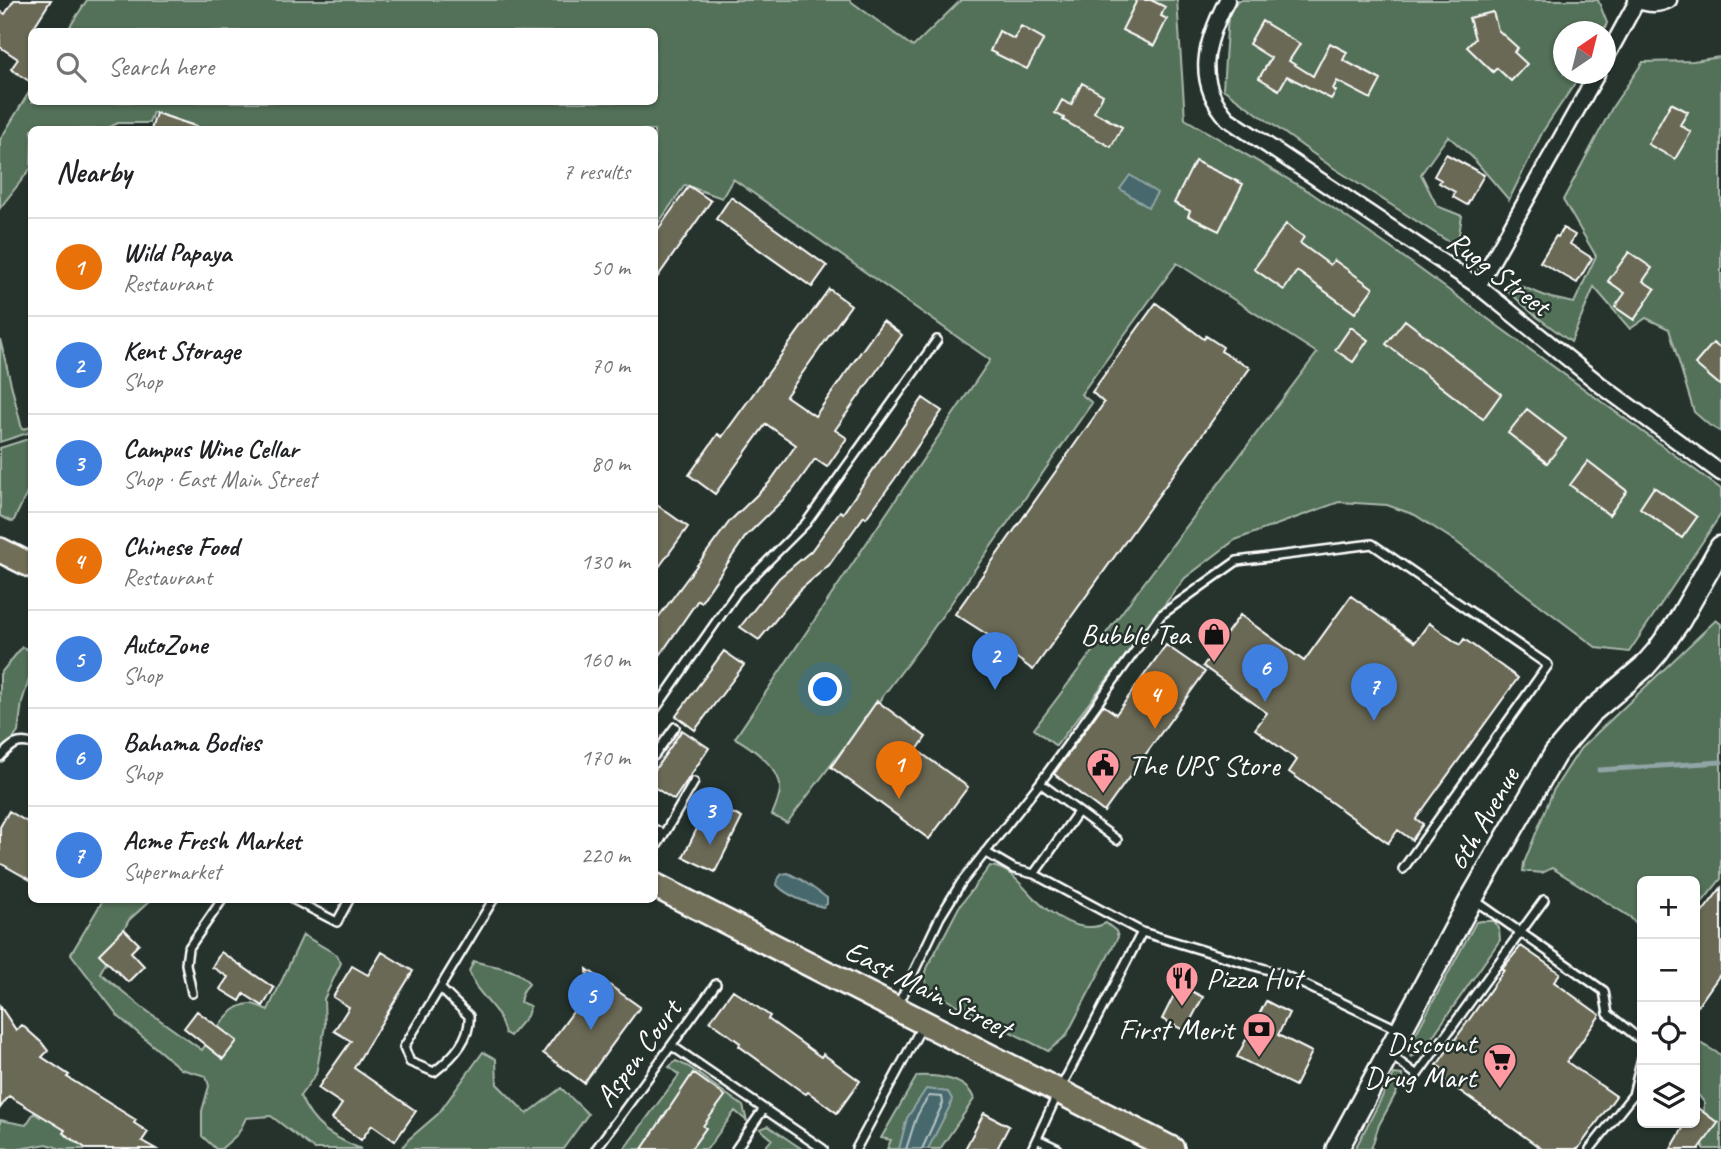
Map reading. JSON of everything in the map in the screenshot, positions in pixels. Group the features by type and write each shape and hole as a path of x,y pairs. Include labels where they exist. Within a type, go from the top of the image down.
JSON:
{"main road":[{"path":"0,550 28,564"},
{"name":"East Main Street","path":"658,887 1059,1091 1161,1146"}],"street":[{"name":"Rugg Street","path":"1227,0 1209,40 1207,68 1214,99 1228,119 1478,286 1602,386 1721,473"},
{"path":"1616,38 1637,0 1657,5 1669,0"},
{"path":"1478,286 1591,84"},
{"name":"6th Avenue","path":"1337,1149 1472,898 1555,754 1590,713 1644,667 1657,652 1679,621 1721,547"}],"lane":[{"path":"658,705 737,592 806,523 937,340"},
{"path":"896,1008 940,917 961,883 1040,783 1161,615 1237,561 1373,544 1548,666 1403,869"},
{"path":"658,750 675,727"},
{"path":"0,757 14,743 28,743"},
{"path":"658,844 694,782"},
{"path":"1040,783 1117,840"},
{"path":"1034,874 1078,811"},
{"path":"658,831 664,834"},
{"path":"985,852 1014,869 1034,874 1142,932 1282,974 1401,1031"},
{"path":"1472,898 1604,991 1608,1014 1637,1037"},
{"path":"1388,1054 1417,1075 1544,900"},
{"path":"192,993 186,964 188,949 220,903"},
{"path":"300,903 337,922 347,903"},
{"path":"440,988 469,1016 470,1026 452,1058 434,1072 410,1062 404,1047 491,903"},
{"path":"1032,1149 1059,1091 1142,932"},
{"name":"Aspen Court","path":"596,1149 716,984"},
{"path":"856,1149 924,1022"},
{"path":"672,1046 823,1149"},
{"path":"1590,1149 1633,1095 1640,1065"},
{"path":"736,1149 763,1110"},
{"path":"1037,1139 1058,1149"}],"green space":[{"path":"87,0 849,0 913,47 961,0 1177,0 1185,119 1310,192 1721,489 1721,514 1629,652 1597,648 1455,541 1415,515 1387,505 1339,502 1235,540 1185,578 1056,746 1034,729 1317,353 1177,263 1081,394 1092,403 923,643 787,823 772,815 780,790 775,772 756,752 735,738 990,360 733,179 722,198 685,185 658,224 658,126 176,126 177,120 153,112 149,123 28,126 28,172 0,208 0,140 28,94 28,105 658,105 658,28 69,28"},
{"path":"1238,0 1598,0 1606,21 1553,21 1553,84 1574,84 1543,131 1509,200 1472,157 1448,136 1421,174 1437,206 1462,216 1457,247 1329,165 1223,89 1228,15"},
{"path":"1721,57 1721,432 1694,412 1669,329 1646,318 1630,329 1594,287 1571,342 1533,314 1507,290 1510,282 1551,298 1574,303 1596,256 1563,200 1613,106 1643,62 1693,61"},
{"path":"0,339 22,429 28,428 28,433 0,442"},
{"path":"28,439 28,491 13,522 0,516 0,448"},
{"path":"1716,620 1721,624 1721,879 1700,905 1700,876 1637,876 1637,925 1630,917 1552,868 1542,873 1523,871 1553,791 1580,749"},
{"path":"22,647 28,650 28,683 18,732 0,756 0,674"},
{"path":"990,866 1009,873 1057,917 1087,927 1106,923 1116,931 1118,937 1066,1036 1048,1051 926,989 925,972 959,907"},
{"path":"101,903 148,903 129,920 100,973 202,1050 236,1008 252,1004 268,1010 303,935 337,955 341,963 324,999 325,1026 316,1074 300,1096 311,1116 324,1130 361,1149 314,1149 271,1116 246,1118 238,1134 221,1149 216,1149 202,1136 202,1111 209,1086 206,1076 181,1069 119,1017 71,954"},
{"path":"1494,921 1499,928 1500,940 1421,1053 1411,1057 1407,1050 1476,922"},
{"path":"474,961 512,971 525,978 529,984 523,991 520,1002 530,1006 527,1016 510,1036 505,1033 498,1014 476,987 469,971"},
{"path":"1700,1043 1721,1055 1721,1149 1703,1149 1704,1102 1700,1097"},
{"path":"483,1052 496,1059 497,1084 527,1114 561,1088 588,1114 563,1149 401,1149 438,1114"},
{"path":"676,1061 689,1067 743,1106 747,1121 735,1111 707,1149 624,1149 679,1075 669,1067"},
{"path":"1394,1074 1402,1075 1403,1080 1379,1125 1371,1149 1355,1149"},
{"path":"917,1076 942,1077 958,1082 965,1086 974,1099 940,1149 887,1149 891,1140 881,1138"},
{"path":"34,1113 92,1149 61,1149 47,1144 19,1149 0,1148 0,1120 26,1125"},
{"path":"768,1126 802,1149 764,1149 772,1139 760,1129"}],"water":[{"path":"1130,175 1157,193 1148,207 1120,189"},
{"path":"788,873 827,898 827,904 823,907 811,904 781,889 777,885 778,879 782,874"},
{"path":"926,1089 948,1092 952,1099 950,1106 928,1149 899,1149 907,1118"}],"building":[{"path":"14,0 51,0 33,28 28,28 28,80 11,69 18,59 0,47 0,11 5,14"},
{"path":"1137,0 1151,0 1165,7 1161,16 1167,19 1154,46 1122,30"},
{"path":"1493,12 1498,30 1518,48 1514,52 1527,64 1511,81 1497,68 1493,72 1467,47 1475,39 1469,18"},
{"path":"1262,21 1300,44 1289,61 1313,76 1330,43 1347,52 1343,60 1381,80 1371,99 1337,81 1333,89 1336,91 1331,99 1287,76 1279,90 1259,78 1271,58 1249,44"},
{"path":"1021,26 1044,39 1027,69 990,51 999,31 1014,39"},
{"path":"1082,83 1103,95 1094,112 1122,127 1111,147 1055,113 1062,100 1071,105"},
{"path":"1671,103 1688,112 1680,125 1691,132 1675,159 1648,144"},
{"path":"156,113 195,126 152,126"},
{"path":"1446,154 1484,175 1467,205 1453,197 1455,192 1439,183 1441,180 1434,176"},
{"path":"1195,161 1243,184 1219,231 1188,216 1190,211 1174,203"},
{"path":"689,186 711,201 658,276 658,229"},
{"path":"731,197 827,266 812,287 716,219"},
{"path":"1286,224 1304,237 1300,243 1330,265 1334,260 1373,288 1355,313 1297,271 1284,290 1254,269"},
{"path":"1563,228 1575,235 1570,244 1592,258 1577,283 1540,262"},
{"path":"1629,252 1652,268 1643,281 1655,289 1634,320 1615,307 1625,293 1608,281"},
{"path":"829,289 851,305 786,396 815,416 883,321 902,335 835,430 847,438 827,467 815,459 792,491 746,536 658,658 658,618 730,521 769,483 796,445 766,424 715,494 689,475 718,434 722,437"},
{"path":"1156,303 1204,339 1206,336 1223,347 1221,351 1250,368 1033,670 1006,650 995,665 979,653 991,637 955,614 1104,403 1092,392"},
{"path":"1405,320 1501,394 1483,419 1386,344"},
{"path":"1351,327 1368,340 1353,362 1335,350"},
{"path":"1713,343 1721,349 1721,386 1695,364"},
{"path":"923,398 942,411 894,480 829,565 800,590 759,640 740,627 779,578 811,551 840,511 843,513"},
{"path":"1527,409 1566,439 1547,463 1508,433"},
{"path":"1588,461 1627,491 1609,515 1570,485"},
{"path":"1654,487 1697,517 1682,538 1640,508"},
{"path":"658,506 688,527 658,568"},
{"path":"1351,596 1415,642 1429,623 1460,645 1464,639 1518,678 1416,819 1423,824 1412,840 1398,830 1388,843 1289,772 1297,760 1255,729 1267,713 1203,666 1240,615 1304,661"},
{"path":"1166,645 1205,672 1104,812 1054,774 1103,705 1116,714"},
{"path":"724,651 744,665 695,730 676,716"},
{"path":"877,701 926,737 917,750 968,787 929,839 831,767"},
{"path":"682,730 709,748 674,800 658,790 658,765"},
{"path":"710,802 742,818 715,872 683,857"},
{"path":"9,811 28,823 28,879 0,863 0,827"},
{"path":"1721,888 1721,973 1700,1003 1700,939 1700,915"},
{"path":"124,929 139,944 131,952 144,966 128,982 99,954"},
{"path":"1521,946 1560,973 1554,982 1600,1015 1567,1062 1616,1096 1578,1149 1542,1149 1436,1074 1441,1068 1437,1065 1504,970 1502,969"},
{"path":"221,952 274,988 263,1006 244,994 240,1001 220,989 228,977 212,967"},
{"path":"382,952 413,971 354,1068 416,1111 395,1141 372,1125 361,1140 332,1119 342,1104 318,1088 351,1041 334,1031 349,1007 333,997 352,966 368,975"},
{"path":"587,969 640,1007 584,1083 543,1053 589,990"},
{"name":"Pizza Hut","path":"1179,985 1203,997 1185,1031 1162,1019"},
{"path":"733,990 821,1057 823,1054 860,1081 837,1113 808,1092 806,1094 801,1091 739,1046 740,1043 710,1021"},
{"path":"1266,1001 1289,1013 1278,1035 1312,1052 1295,1086 1237,1057"},
{"path":"0,1006 16,1030 22,1025 42,1043 48,1051 42,1057 69,1075 67,1077 136,1120 134,1123 148,1132 142,1141 156,1149 87,1149 63,1133 65,1130 9,1096 0,1108"},
{"path":"197,1011 237,1041 223,1059 184,1028"},
{"path":"693,1073 725,1096 703,1126 706,1128 691,1149 642,1149"},
{"path":"1700,1110 1718,1123 1699,1149 1671,1149 1683,1128 1700,1128"},
{"path":"984,1113 1009,1126 997,1149 965,1149"}],"waterway":[{"path":"1599,770 1721,762"}],"place":[{"name":"Bubble Tea","path":"1214,664"},
{"name":"Kent Storage","path":"995,690"},
{"name":"Bahama Bodies","path":"1265,702"},
{"name":"Acme Fresh Market","path":"1374,721"},
{"name":"Chinese Food","path":"1155,729"},
{"name":"The UPS Store","path":"1103,795"},
{"name":"Wild Papaya","path":"899,799"},
{"name":"Campus Wine Cellar","path":"710,845"},
{"name":"Pizza Hut","path":"1182,1008"},
{"name":"AutoZone","path":"591,1030"},
{"name":"First Merit","path":"1259,1059"},
{"name":"Discount Drug Mart","path":"1500,1090"}]}
